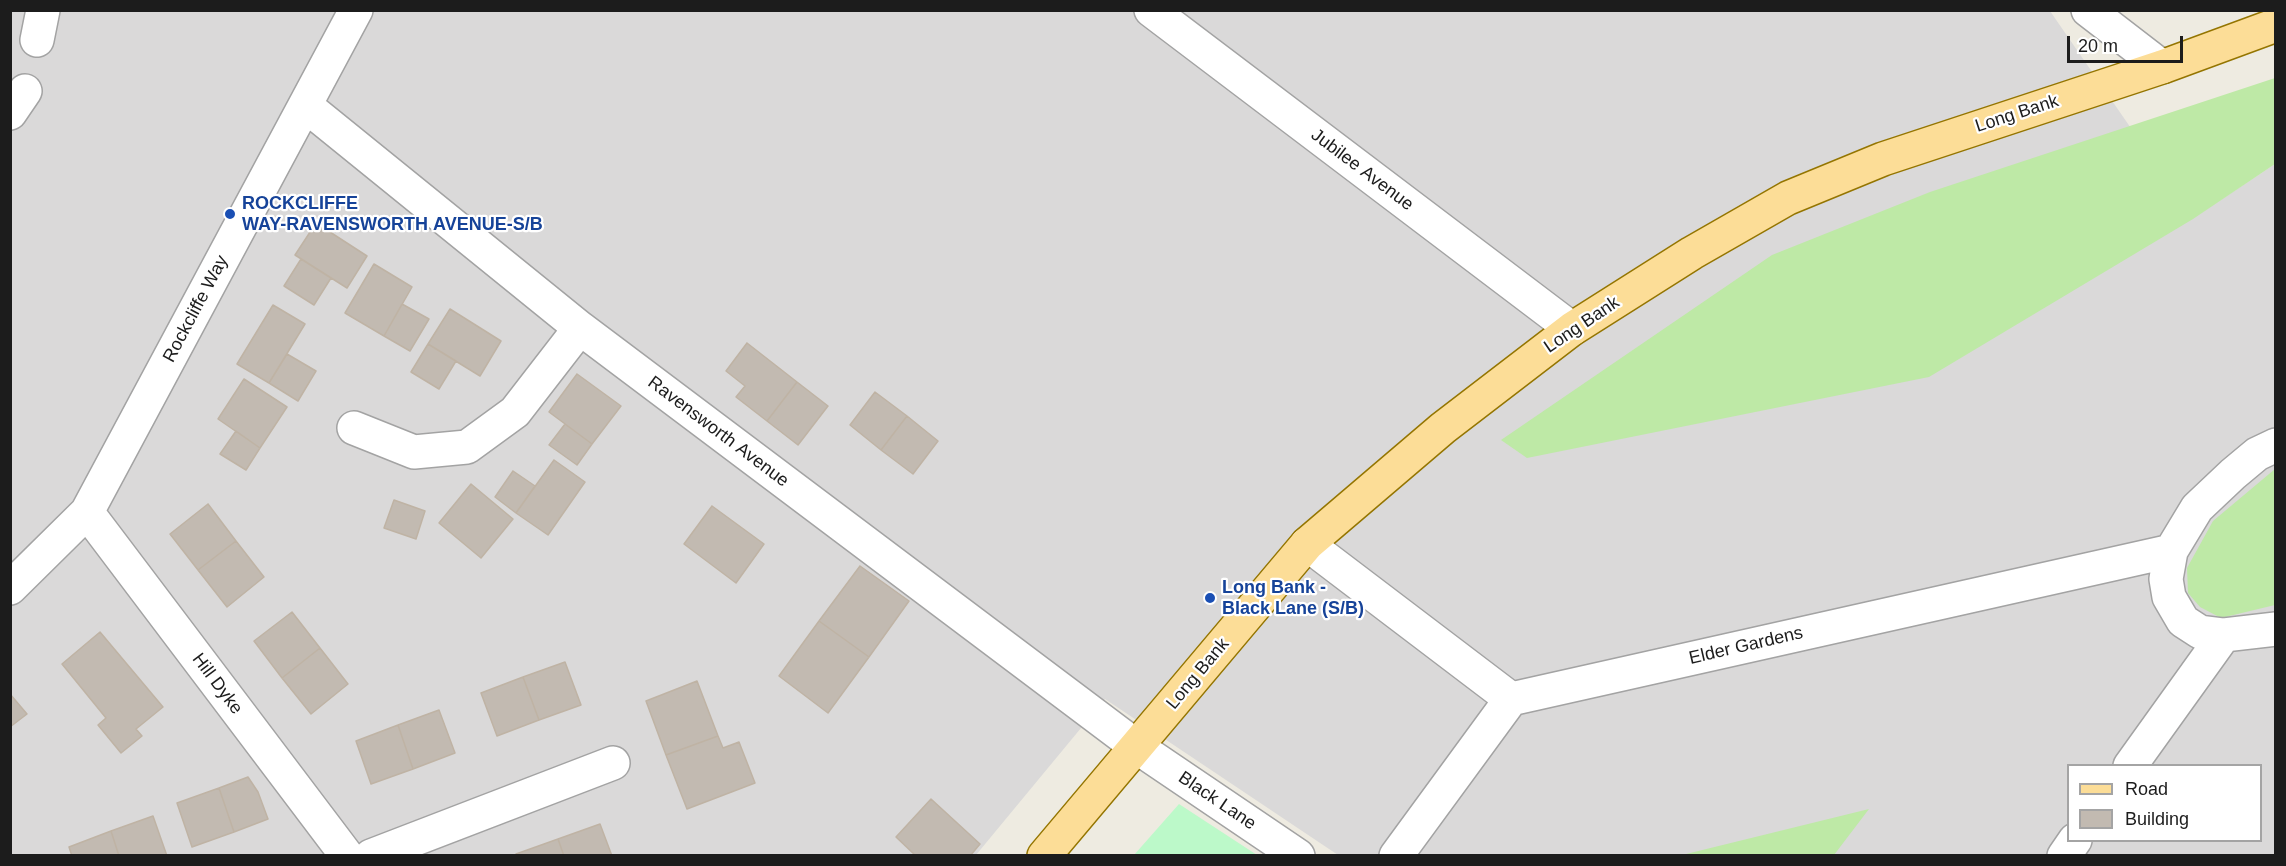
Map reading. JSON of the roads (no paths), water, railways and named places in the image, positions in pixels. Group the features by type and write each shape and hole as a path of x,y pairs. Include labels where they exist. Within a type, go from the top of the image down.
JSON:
{"main road":[{"name":"Long Bank","path":"1044,855 1307,544 1443,428 1572,329 1692,253 1788,198 1883,159 2162,66 2276,25"}],"street":[{"name":"Rockcliffe Way","path":"10,588 87,512 356,10"},
{"name":"Jubilee Avenue","path":"1151,10 1572,329"},
{"path":"2088,10 2162,66"},
{"name":"Ravensworth Avenue","path":"306,106 580,328 1137,747"},
{"path":"354,428 414,452 467,447 516,412 580,328"},
{"path":"2276,445 2258,454 2197,508 2171,551 2166,579 2169,597 2183,621 2200,632 2224,635 2276,629"},
{"name":"Hill Dyke","path":"87,512 347,855"},
{"path":"1307,544 1511,699 1396,855"},
{"name":"Elder Gardens","path":"1511,699 2171,551"},
{"path":"2131,764 2224,635"},
{"name":"Black Lane","path":"1137,747 1298,855"},
{"path":"371,855 613,763"},
{"path":"2064,855 2074,842"}],"place":[{"name":"ROCKCLIFFE WAY-RAVENSWORTH AVENUE-S/B","path":"230,214"},
{"name":"Long Bank - Black Lane (S/B)","path":"1210,598"}]}
